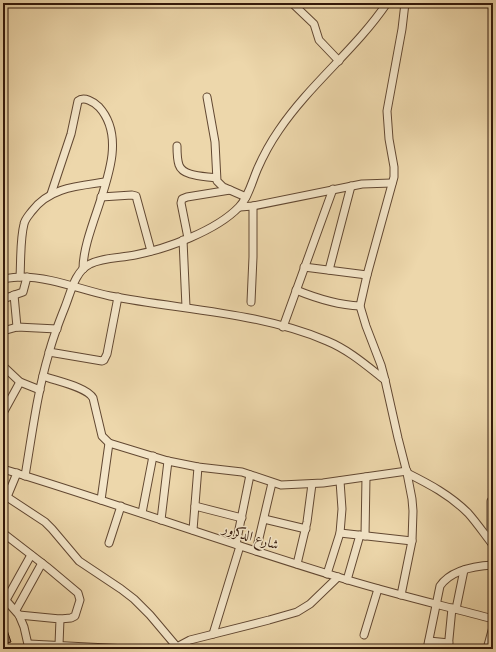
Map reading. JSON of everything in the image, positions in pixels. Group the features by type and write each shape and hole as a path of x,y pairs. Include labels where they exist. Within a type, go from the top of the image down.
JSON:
{"street":[{"path":"292,3 314,24 319,40 339,61"},
{"path":"25,476 40,390 49,352 73,286 79,274 90,264 99,261 151,252 186,239 224,220 240,207 246,197 258,168 279,130 292,113 365,32 387,3"},
{"path":"401,595 412,541 413,511 407,472 398,438 386,380 364,322 360,306 394,177 387,111 402,29 405,3"},
{"path":"208,97 215,142 216,178 219,184 246,197"},
{"path":"51,194 71,134 77,103 80,99 96,103 105,115 108,122 111,132 112,155 110,168 84,252 83,269"},
{"path":"177,146 178,164 182,170 188,173 216,178"},
{"path":"3,299 24,291 25,221 36,206 51,194 74,186 105,182"},
{"path":"240,207 253,206 351,186 392,183"},
{"path":"329,270 351,186"},
{"path":"283,327 333,189"},
{"path":"186,308 186,239 181,203 182,199 230,190"},
{"path":"101,197 136,196 151,252"},
{"path":"251,302 254,257 253,206"},
{"path":"304,267 367,275"},
{"path":"3,279 24,277 47,280 118,297 229,314 283,327 327,341 340,347 386,380"},
{"path":"296,290 322,300 342,305 360,306"},
{"path":"14,295 17,327"},
{"path":"49,352 102,361 104,360 107,354 118,297"},
{"path":"3,330 17,327 57,329"},
{"path":"3,366 20,382 40,390"},
{"path":"43,376 87,391 91,394 102,436 109,444 198,467 237,471 272,483 289,486 407,472 450,497 468,514 492,544"},
{"path":"3,413 20,382"},
{"path":"101,500 109,444"},
{"path":"142,513 153,456"},
{"path":"161,520 168,460"},
{"path":"193,530 198,467"},
{"name":"شارع الدكرور","path":"3,469 378,590 493,619"},
{"path":"17,474 5,499 45,522 79,562 134,599 150,615 175,648 190,640 297,612 310,604 338,577"},
{"path":"213,634 238,545 250,475"},
{"path":"347,580 363,536 366,477"},
{"path":"326,574 340,533 342,509 340,481"},
{"path":"256,551 272,483"},
{"path":"297,564 310,509 312,484"},
{"path":"492,544 493,499"},
{"path":"109,543 121,506"},
{"path":"195,506 242,518"},
{"path":"264,518 306,529"},
{"path":"3,533 42,563 79,595 80,600 75,616 71,618 60,619 18,613"},
{"path":"340,533 412,541"},
{"path":"31,555 4,599 18,613 29,647 60,646 127,649"},
{"path":"18,613 42,563"},
{"path":"427,649 440,586 443,582 464,570 478,566 493,565"},
{"path":"429,641 449,646 454,609 464,570"},
{"path":"364,635 378,590"},
{"path":"60,619 60,646"},
{"path":"487,649 493,627"}],"building":[{"path":"4,621 11,642 3,644 3,622"}]}
